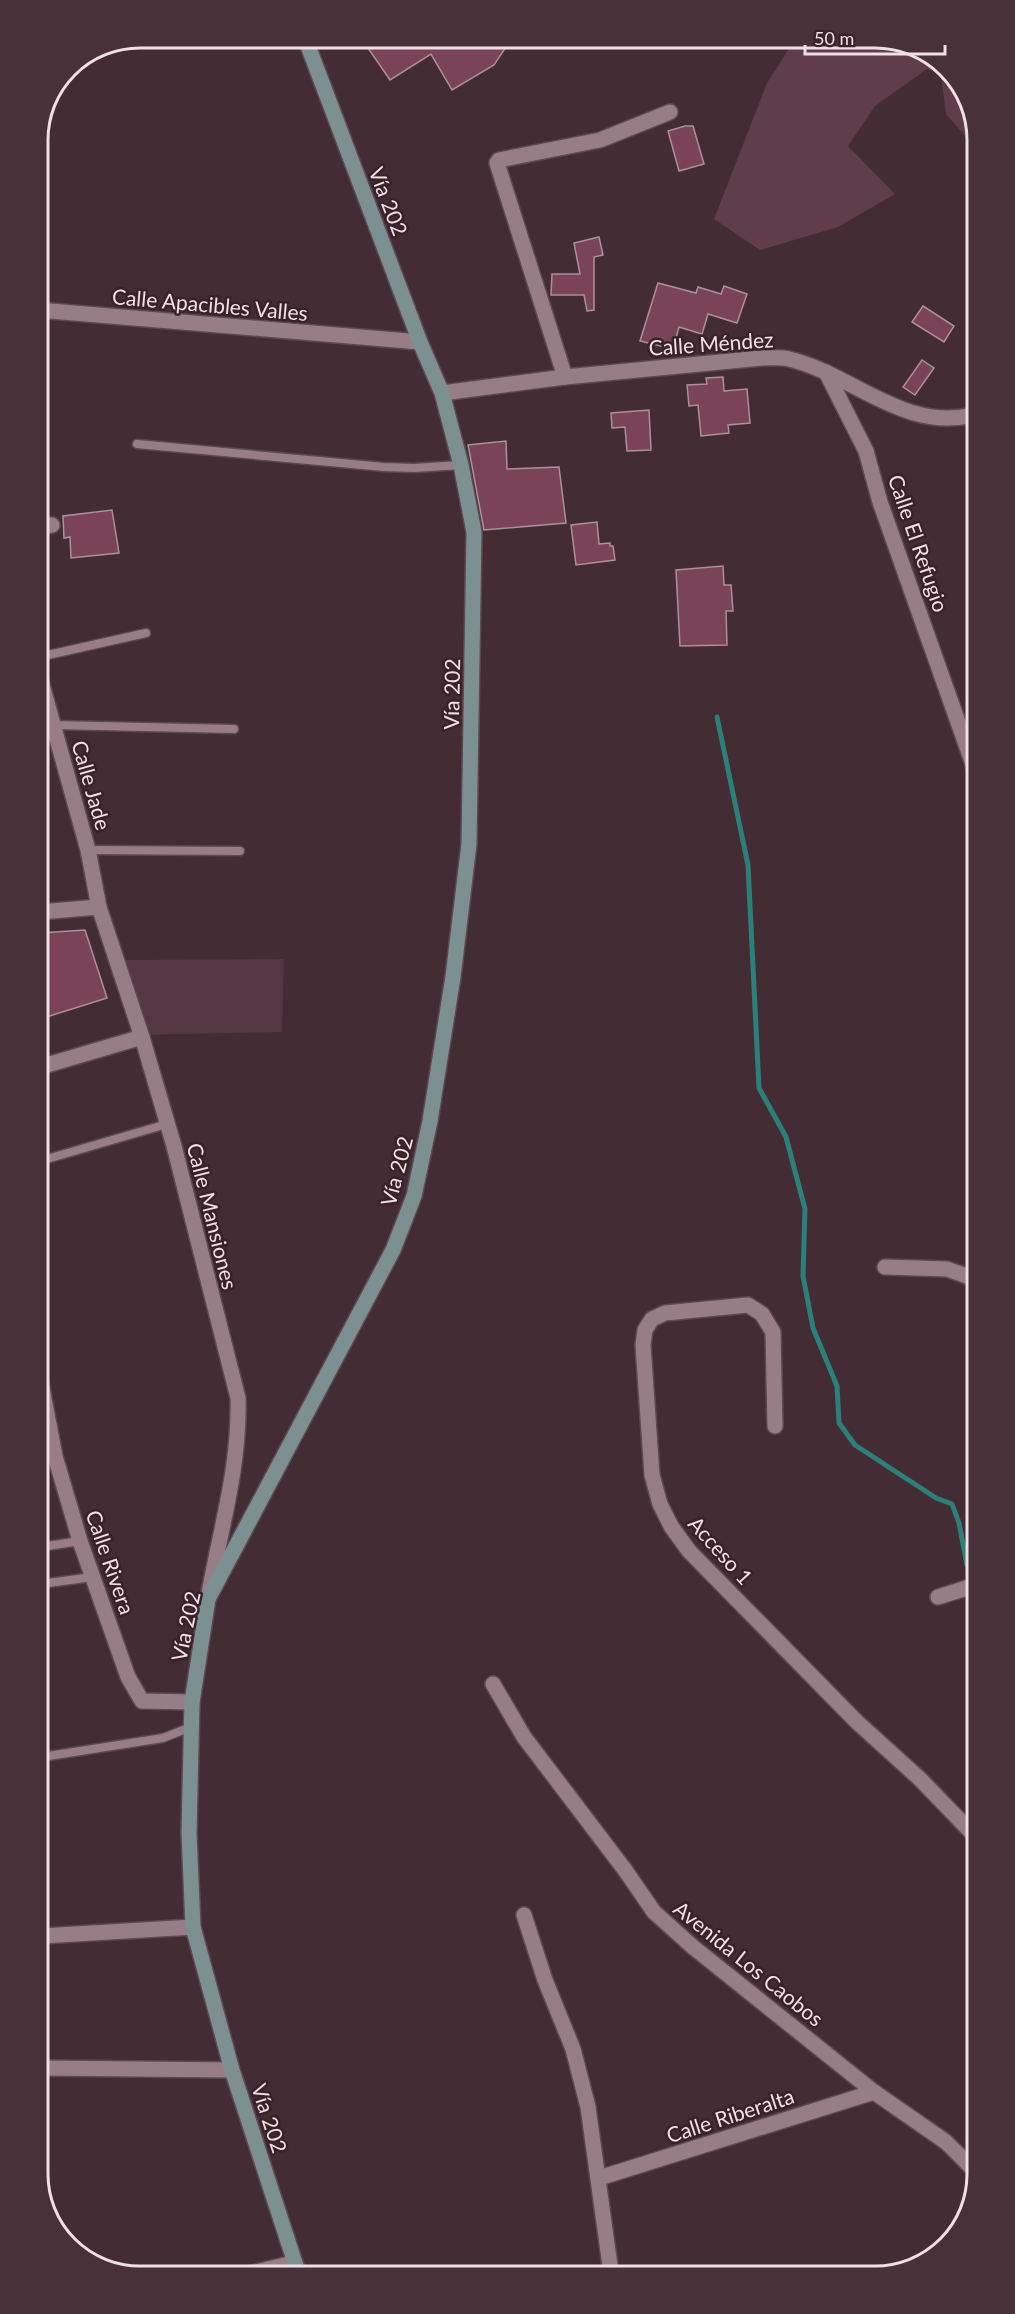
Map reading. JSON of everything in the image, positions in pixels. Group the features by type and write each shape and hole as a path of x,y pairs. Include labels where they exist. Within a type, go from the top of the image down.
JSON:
{"main road":[{"name":"Vía 202","path":"297,2266 232,2070 193,1927 189,1833 192,1702 208,1599 393,1250 414,1196 430,1121 453,977 469,844 474,532 461,465 442,393 420,342 309,48"}],"street":[{"path":"566,377 497,163 499,160 600,140 670,112"},
{"name":"Calle Apacibles Valles","path":"48,311 420,342"},
{"name":"Calle Méndez","path":"442,393 566,377 762,358 787,359 826,372 893,407 940,418 967,416"},
{"name":"Calle El Refugio","path":"826,372 866,451 880,502 967,746"},
{"name":"Calle Jade","path":"48,707 88,849 99,907"},
{"path":"48,911 99,907"},
{"name":"Calle Mansiones","path":"99,907 142,1037 167,1124 238,1398 239,1431 230,1501 217,1550 208,1599"},
{"path":"48,1065 142,1037"},
{"path":"885,1267 947,1269 967,1276"},
{"name":"Acceso 1","path":"775,1426 773,1332 762,1314 748,1305 665,1313 652,1319 645,1330 643,1345 652,1475 660,1504 670,1527 689,1551 857,1722 920,1779 967,1828"},
{"name":"Calle Rivera","path":"48,1457 128,1677 142,1701 192,1702"},
{"path":"938,1597 967,1588"},
{"name":"Avenida Los Caobos","path":"493,1684 524,1737 654,1912 693,1947 874,2091 946,2142 967,2163"},
{"path":"524,1915 545,1980 573,2049 588,2107 610,2266"},
{"path":"48,1936 193,1927"},
{"path":"48,2068 232,2070"},
{"name":"Calle Riberalta","path":"599,2178 874,2091"}],"lane":[{"path":"137,444 384,467 461,465"},
{"path":"48,655 146,633"},
{"path":"53,725 234,729"},
{"path":"88,849 240,851"},
{"path":"48,1159 167,1124"},
{"path":"48,1546 80,1541"},
{"path":"48,1583 92,1577"},
{"path":"48,1756 163,1738 191,1727"},
{"path":"266,2266 295,2259"}],"shaded area":[{"path":"789,48 881,48 899,51 921,60 939,74 927,69 875,106 848,146 895,194 838,227 760,250 714,219 767,83"},
{"path":"941,76 955,94 962,110 967,138 946,114"},
{"path":"284,959 282,1032 141,1035 119,960"}],"building":[{"path":"368,48 505,48 494,65 452,90 431,54 390,80"},
{"path":"693,126 704,164 679,171 668,131"},
{"path":"599,237 603,255 594,257 594,310 587,311 584,295 551,295 552,274 580,274 574,243"},
{"path":"658,283 696,293 698,287 721,294 724,286 747,294 737,323 708,314 702,334 679,327 673,349 640,341"},
{"path":"923,306 954,326 944,342 912,322"},
{"path":"922,360 934,368 915,395 903,387"},
{"path":"723,377 724,391 747,389 750,423 728,425 729,433 701,436 698,405 689,406 687,385 707,384 706,378"},
{"path":"649,410 651,450 627,451 625,427 612,428 611,413"},
{"path":"506,441 507,469 559,467 566,523 484,530 468,445"},
{"path":"112,510 119,553 71,558 70,537 64,538 63,516"},
{"path":"597,522 599,544 610,543 610,546 613,546 615,560 576,565 571,525"},
{"path":"723,566 724,585 731,585 733,611 726,611 727,645 680,646 676,570"},
{"path":"85,930 107,998 48,1016 48,932"}],"waterway":[{"path":"717,717 748,865 759,1088 786,1137 805,1209 803,1276 813,1328 837,1386 839,1423 855,1445 936,1498 952,1504 959,1523 967,1565"}]}
